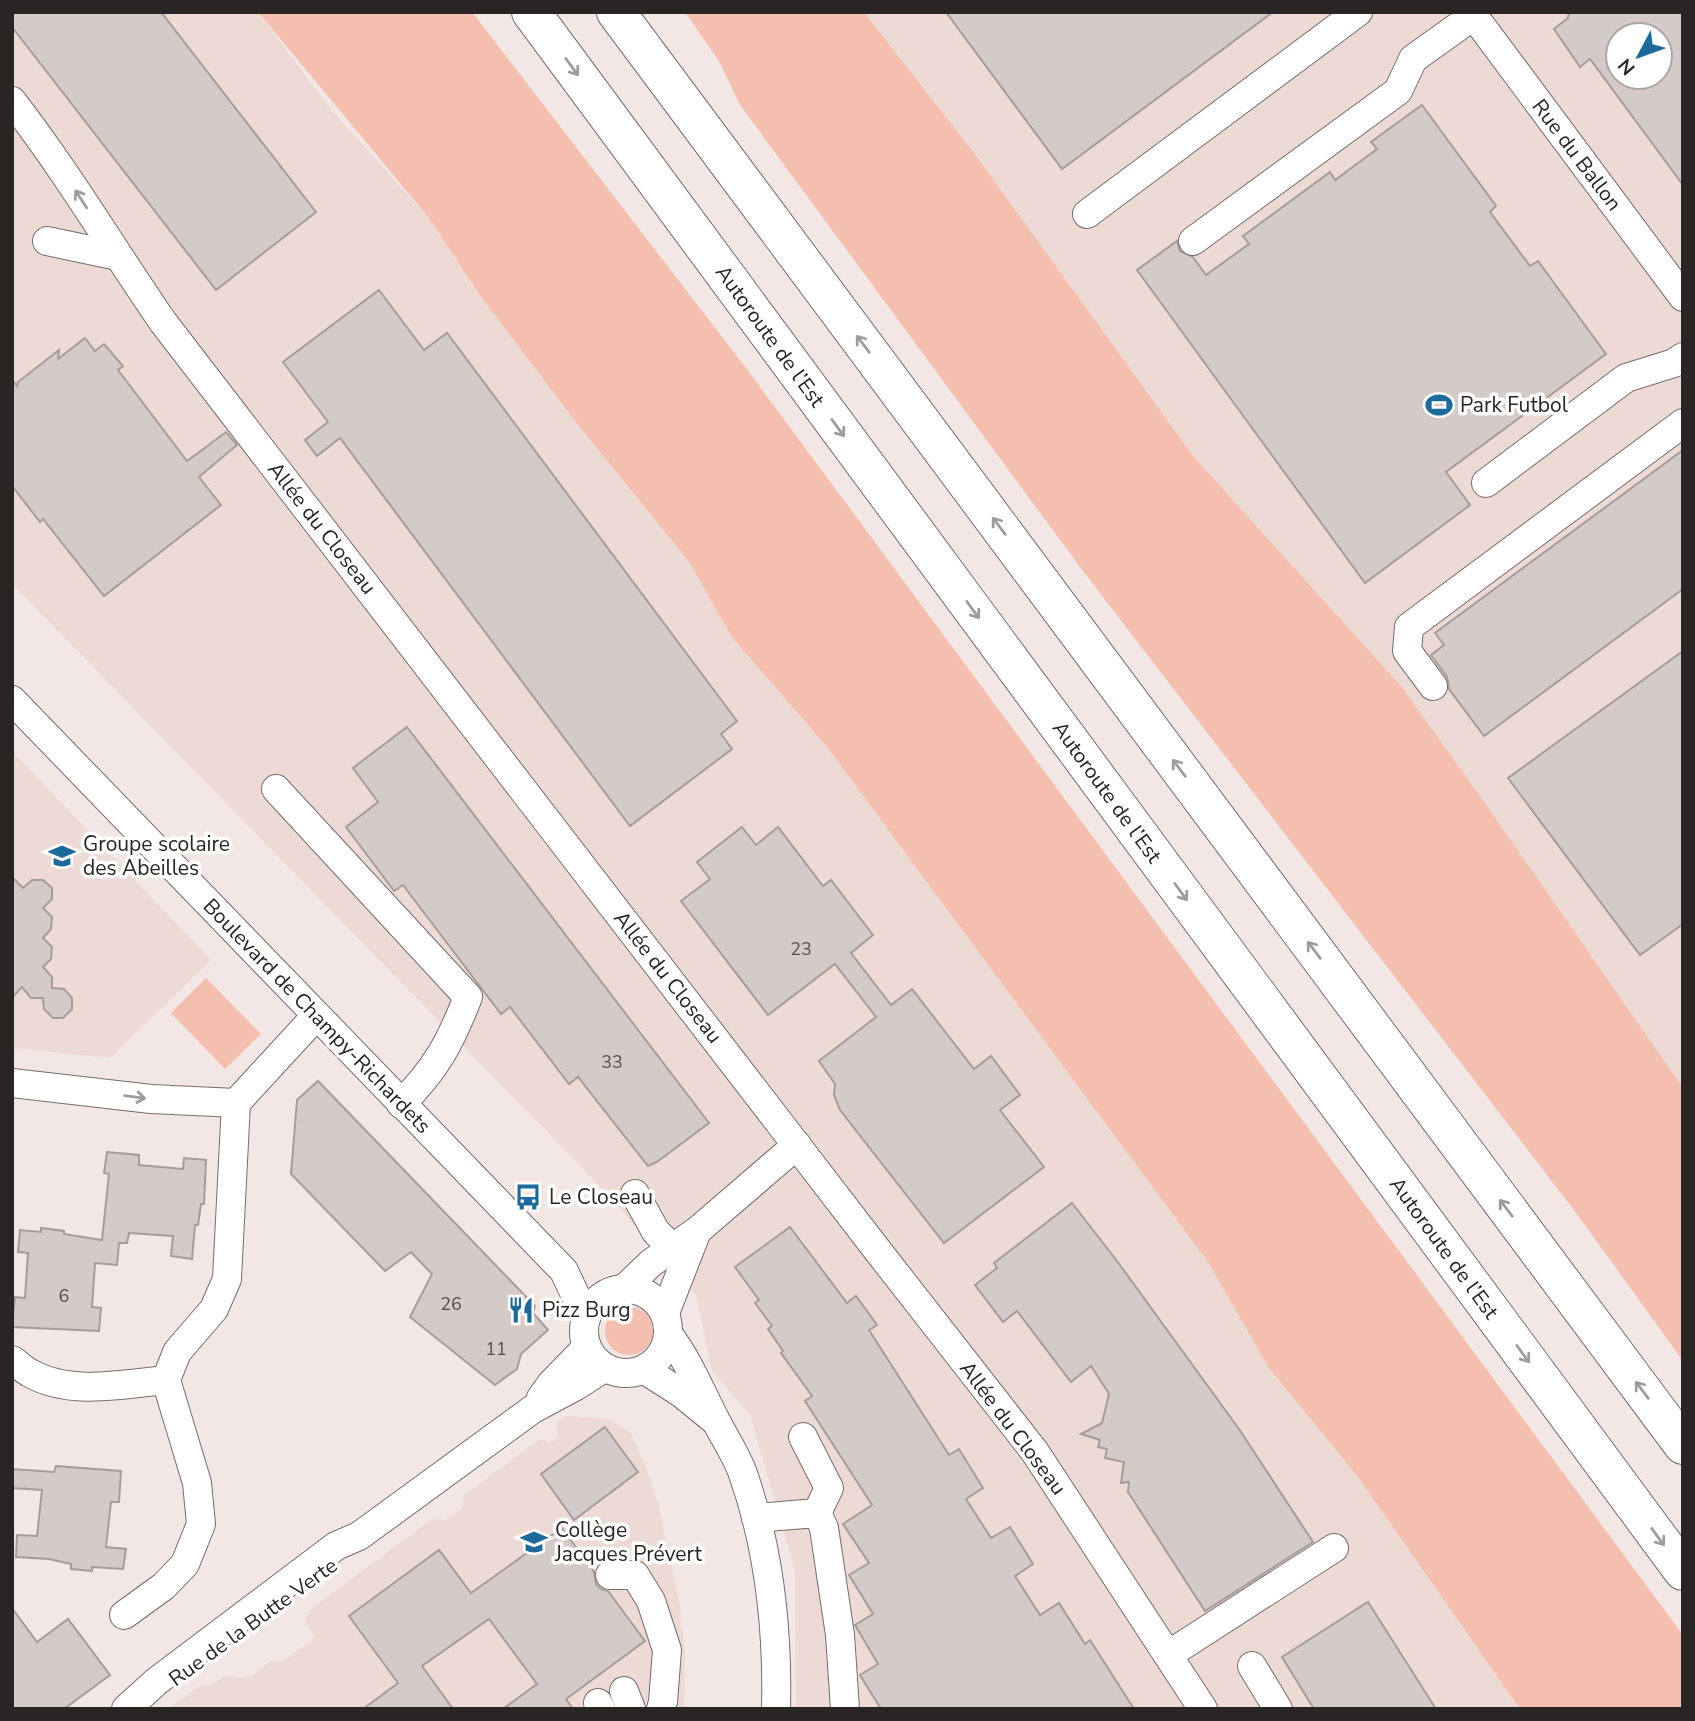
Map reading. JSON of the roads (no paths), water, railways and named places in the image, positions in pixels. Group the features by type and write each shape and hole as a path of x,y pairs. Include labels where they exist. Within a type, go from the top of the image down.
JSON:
{"highway":[{"name":"Autoroute de l’Est","path":"531,12 1683,1572"},
{"path":"616,12 1683,1445"}],"street":[{"path":"1087,214 1358,12"},
{"path":"1193,241 1398,91 1413,59 1472,14"},
{"name":"Rue du Ballon","path":"1472,14 1683,297"},
{"name":"Allée du Closeau","path":"12,101 48,148 163,322 1035,1452 1203,1709"},
{"path":"47,241 118,256"},
{"path":"1486,483 1626,379 1674,363 1683,357"},
{"path":"1433,685 1407,651 1409,627 1683,423"},
{"name":"Boulevard de Champy-Richardets","path":"12,700 564,1271 586,1318"},
{"path":"276,789 468,997 453,1035 427,1078 401,1104"},
{"path":"124,1615 164,1586 184,1564 201,1524 197,1483 166,1380 177,1352 214,1308 227,1279 236,1103 316,1016"},
{"path":"12,1083 151,1099 236,1103"},
{"path":"697,1231 667,1324 662,1356 645,1370 631,1374 617,1373 595,1357 584,1338 586,1318 595,1302 617,1291 672,1247 697,1231 797,1145"},
{"path":"635,1194 656,1231 672,1247"},
{"name":"Boulevard de Champy-Richardets","path":"564,1271 617,1291"},
{"path":"617,1291 641,1292 650,1296 685,1357 742,1471 762,1538 773,1610 776,1709"},
{"name":"Rue de la Butte Verte","path":"133,1703 162,1689 343,1556 359,1536 533,1409 566,1392 595,1357"},
{"path":"12,1360 31,1374 64,1384 99,1387 166,1380"},
{"path":"645,1370 716,1420"},
{"path":"803,1437 828,1488 817,1513 824,1528 840,1635 845,1709"},
{"path":"756,1518 817,1513"},
{"path":"1168,1655 1334,1548"},
{"path":"610,1575 635,1575 651,1601 667,1650 663,1702 660,1709"},
{"path":"1252,1666 1277,1708"}],"place":[{"name":"Park Futbol","path":"1439,405"},
{"name":"Groupe scolaire des Abeilles","path":"62,856"},
{"name":"Le Closeau","path":"528,1197"},
{"name":"Pizz Burg","path":"521,1310"},
{"name":"Collège Jacques Prévert","path":"534,1542"}]}
